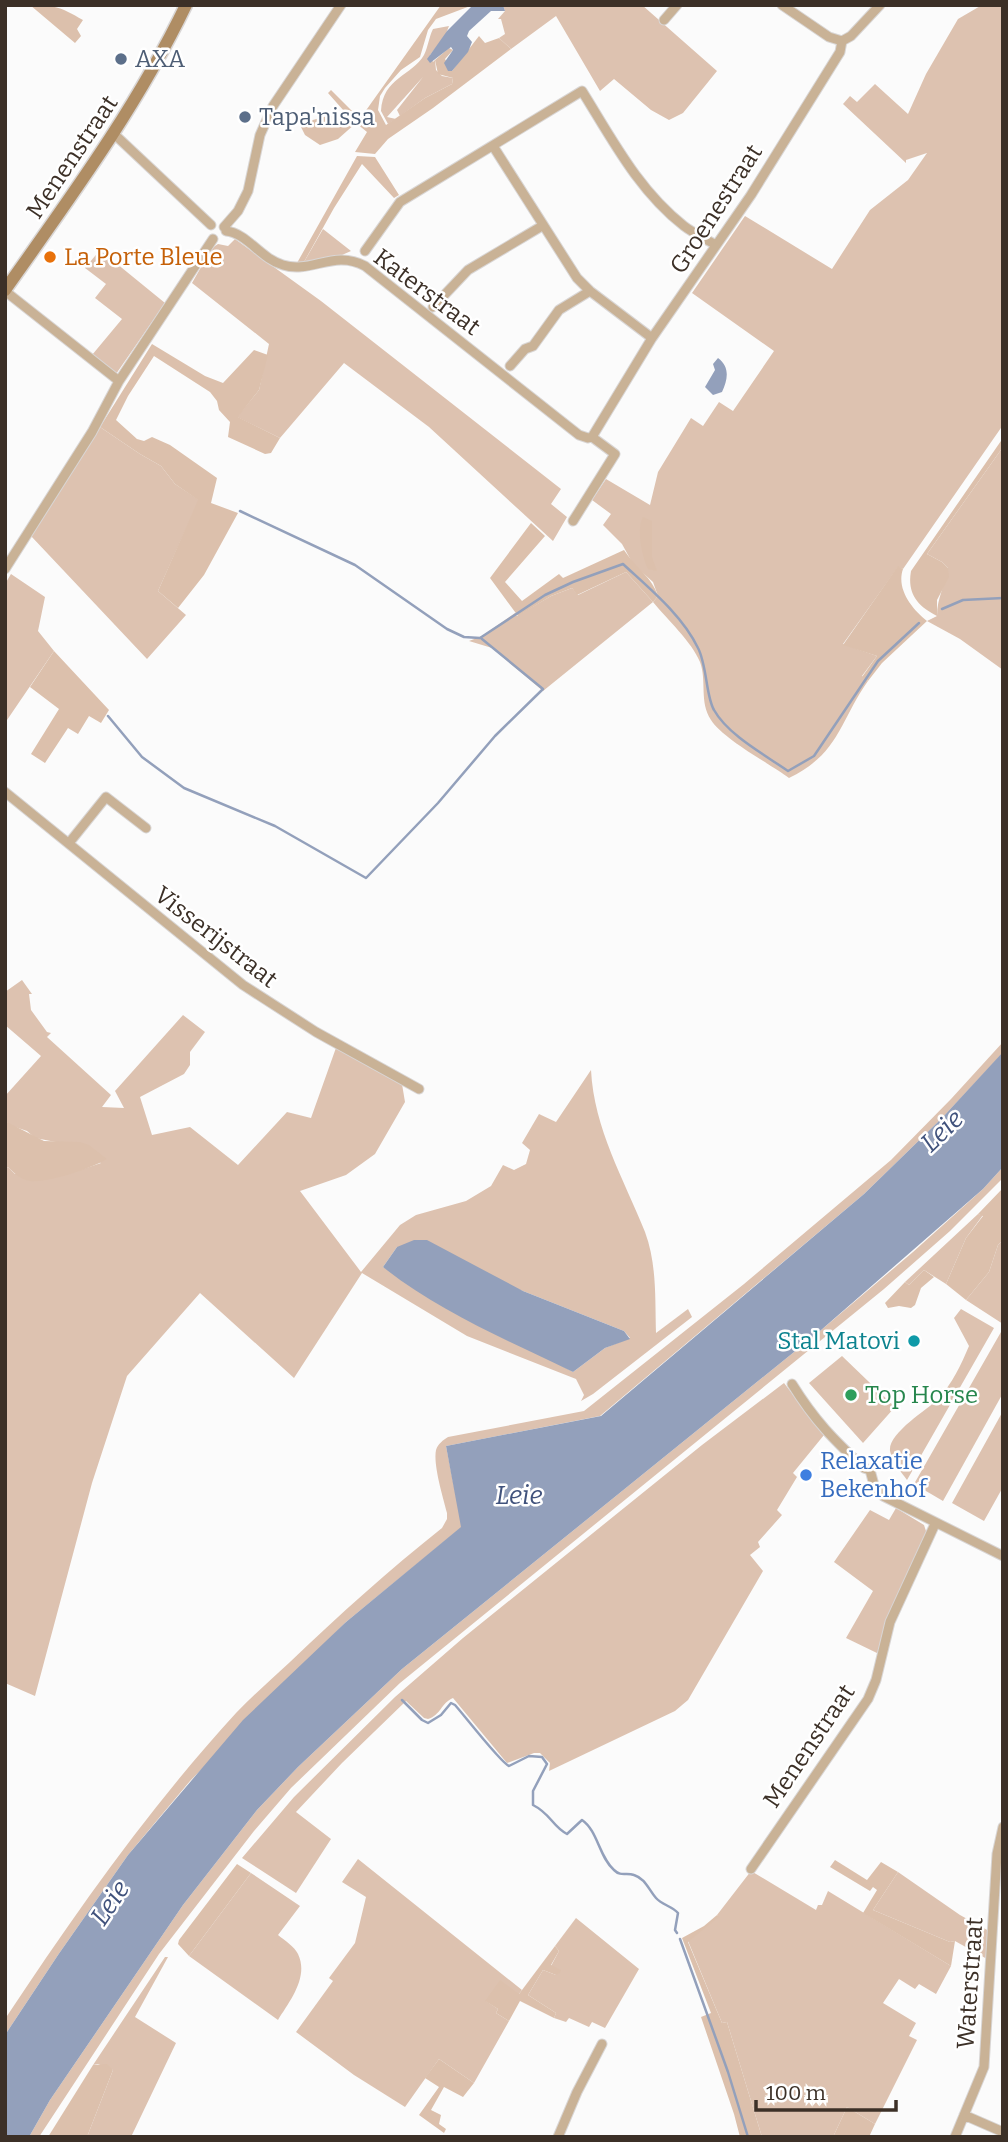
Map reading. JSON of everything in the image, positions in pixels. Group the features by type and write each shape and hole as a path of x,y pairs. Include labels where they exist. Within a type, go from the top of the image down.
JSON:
{"main road":[{"name":"Menenstraat","path":"5,291 138,94 186,5"}],"street":[{"path":"213,239 220,239 239,211 248,191 260,135 273,106 341,5"},
{"path":"664,20 677,5"},
{"path":"782,5 829,37 842,41"},
{"name":"Groenestraat","path":"590,438 652,338 751,195 840,52 842,41 851,36 880,5"},
{"path":"365,251 400,202 582,91 650,195 686,228 716,245"},
{"path":"113,133 211,225"},
{"path":"493,146 577,278 652,338"},
{"path":"211,225 220,223 225,229"},
{"path":"211,225 208,232 213,239"},
{"path":"433,307 468,270 542,226"},
{"name":"Katerstraat","path":"225,229 282,265 299,266 340,259 365,266 579,435 590,438 615,454 573,521"},
{"path":"5,569 92,432 119,382 213,239"},
{"path":"5,291 119,382"},
{"path":"510,366 525,349 533,346 559,310 590,291"},
{"name":"Visserijstraat","path":"5,792 243,985 316,1032 419,1089"},
{"path":"69,843 106,797 146,828"},
{"path":"792,1384 812,1416 829,1435 864,1468 870,1469 874,1485 883,1496 1003,1556"},
{"name":"Menenstraat","path":"751,1868 874,1688 890,1622 936,1524"},
{"name":"Waterstraat","path":"955,2137 984,2067 997,1854 1003,1826"},
{"path":"558,2137 602,2043"},
{"path":"964,2115 1003,2132"}],"shaded area":[{"path":"30,5 58,8 83,20 77,29 81,36 75,43"},
{"path":"441,5 473,5 436,19 428,30 420,57 401,70 385,88 380,96 378,110 386,125 425,98 452,84 453,78 438,74 435,60 449,48 453,50 445,59 452,71 479,36 485,43 499,38 511,49 388,139 375,154 355,152 367,132 356,123 338,139 320,145 305,135 301,127 306,122 344,111 328,93 331,90 351,110 362,116"},
{"path":"503,5 642,5 717,71 683,113 669,120 651,110 614,79 600,91 556,16 511,49 499,38 505,34 501,19 498,19 505,11"},
{"path":"982,5 1003,5 1003,425 903,569 898,567 843,644 877,656 862,676 868,681 829,747 819,758 789,778 726,735 707,713 702,669 696,654 653,602 658,596 653,582 633,564 622,544 603,525 611,514 592,500 606,479 650,505 658,472 691,418 703,426 719,402 733,411 774,351 692,293 745,216 832,269 870,210 908,180 927,153 906,160 906,163 843,104 850,96 857,102 875,84 908,114 926,74 958,19"},
{"path":"449,26 445,36 430,55 433,62 435,60 436,70 442,76 453,78 452,84 425,98 400,116 397,110 423,77 387,117 396,119 388,124 381,111 387,91 419,62 433,29"},
{"path":"357,156 375,157 399,195 394,198 362,164 304,262 297,263"},
{"path":"323,229 351,251 304,262"},
{"path":"235,239 321,301 561,489 551,504 567,517 553,541 429,427 344,363 280,438 237,417 259,390 269,344 192,283 212,248 218,244 228,246"},
{"path":"100,250 165,303 116,374 92,355 122,319 95,298 106,284 85,268"},
{"path":"152,344 205,376 223,383 254,350 268,355 259,390 238,417 280,438 271,453 265,454 228,437 230,422 219,410 217,401 210,392 154,356 128,396 116,420 137,439 144,441 152,437 170,445 217,478 211,503 238,513 204,575 178,608 158,591 198,500 175,484 161,466 100,427"},
{"path":"100,427 161,466 175,484 199,500 158,591 186,615 147,659 31,536"},
{"path":"1003,438 1003,447 927,554 948,568 949,577 937,600 937,616 915,598 911,586 911,571"},
{"path":"1003,447 1003,670 960,639 927,621 937,616 948,568 927,554"},
{"path":"643,517 652,521 652,557 657,571 648,569 644,558 640,536"},
{"path":"531,523 545,536 505,582 522,601 559,574 563,578 624,550 652,583 658,596 653,602 626,572 577,595 572,588 551,596 518,616 490,578"},
{"path":"898,566 903,569 902,584 907,598 927,621 882,663 868,681 862,677 877,656 843,645"},
{"path":"626,572 653,602 543,691 492,648 469,641 482,636 515,613 517,616 551,596 572,588 578,595"},
{"path":"11,574 45,597 38,631 54,651 5,723 5,584"},
{"path":"54,651 109,710 101,723 89,716 78,734 68,728 45,763 31,754 59,709 30,687"},
{"path":"22,980 32,994 29,994 31,1010 47,1032 51,1033 47,1037 111,1095 102,1107 124,1108 115,1091 183,1015 205,1032 190,1052 190,1065 184,1074 140,1097 152,1135 190,1127 238,1165 287,1112 311,1118 337,1045 402,1084 405,1102 375,1154 346,1175 300,1191 361,1272 400,1225 416,1215 466,1201 491,1186 503,1165 514,1170 526,1164 530,1150 522,1143 539,1114 556,1122 591,1070 593,1092 604,1133 649,1244 655,1282 656,1333 688,1309 692,1317 581,1401 584,1395 576,1379 467,1336 362,1273 294,1378 200,1293 127,1376 92,1483 35,1696 5,1683 5,1169 8,1167 15,1174 68,1174 101,1163 61,1143 35,1138 27,1131 5,1121 5,1096 41,1056 5,1025 5,992","holes":["397,1247 523,1291 624,1331 630,1338 605,1348 573,1372 383,1267"]},
{"path":"1003,1042 1000,1056 942,1118 864,1194 600,1416 446,1446 462,1527 346,1622 190,1781 128,1855 5,2035 5,2019 59,1939 143,1823 204,1749 242,1706 327,1627 442,1528 447,1513 435,1456 441,1442 448,1437 584,1411 744,1284 891,1160"},
{"path":"5,1121 44,1141 80,1142 89,1145 107,1159 79,1171 43,1181 23,1179 8,1167 5,1169"},
{"path":"1003,1167 1001,1180 950,1231 884,1289 400,1683 291,1788 254,1831 159,1954 39,2137 29,2137 50,2100 183,1905 257,1810 298,1767 402,1669 820,1331 913,1252 983,1189"},
{"path":"1003,1188 1003,1240 998,1245 989,1272 966,1300 946,1284 966,1238 983,1216 978,1214"},
{"path":"978,1214 983,1215 966,1238 946,1284 924,1270 909,1285 905,1282"},
{"path":"1003,1240 1003,1324 966,1300 989,1272 998,1245"},
{"path":"924,1270 934,1277 921,1288 915,1305 911,1308 888,1308 885,1303 905,1282 909,1285"},
{"path":"961,1309 994,1328 907,1480 893,1459 891,1444 909,1422 938,1399 959,1367 969,1346 954,1318"},
{"path":"1001,1332 1003,1393 943,1501 914,1484"},
{"name":"Top Horse","path":"842,1356 895,1407 863,1443 809,1383"},
{"path":"784,1383 824,1435 793,1473 797,1477 777,1510 782,1515 758,1542 760,1547 750,1555 763,1571 688,1700 675,1711 549,1771 550,1763 540,1753 507,1763 453,1698 428,1719 406,1701 296,1812 331,1839 296,1893 242,1858 294,1797 395,1697 463,1638 702,1445"},
{"path":"1003,1411 1003,1487 984,1521 952,1503"},
{"path":"896,1508 924,1525 927,1534 879,1654 846,1638 873,1591 834,1562 870,1510 889,1520"},
{"path":"358,1859 522,1990 519,1994 486,2001 498,2009 496,2013 509,2021 474,2083 439,2059 405,2107 354,2075 296,2032 333,1981 329,1978 355,1943 366,1897 342,1882"},
{"path":"835,1860 867,1880 881,1862 898,1872 873,1910 950,1942 955,1941 951,1966 863,1913 877,1890 873,1887 870,1891 830,1867"},
{"path":"237,1864 251,1873 189,1956 178,1944 179,1940"},
{"path":"751,1871 816,1910 818,1905 822,1905 828,1891 951,1966 936,1994 919,1984 915,1989 899,1979 883,2003 916,2023 909,2036 917,2040 875,2124 847,2107 833,2137 762,2137 727,2022 722,2023 688,1941 718,1917"},
{"path":"898,1872 960,1915 989,1931 987,1959 955,1941 950,1942 873,1910"},
{"path":"251,1873 300,1906 278,1935 297,1951 301,1971 297,1988 278,2020 189,1956"},
{"path":"717,1915 719,1917 688,1942 722,2023 727,2022 762,2137 740,2137 701,2017 711,2013 682,1938"},
{"path":"576,1918 639,1969 605,2028 592,2022 589,2027 569,2018 566,2022 554,2018 556,2013 528,1995 543,1970 556,1975 551,1966 559,1951 555,1946"},
{"path":"555,1946 559,1951 551,1965 561,1970 560,1973 556,1975 543,1970 528,1995 556,2013 554,2018 520,2001 509,2021 496,2013 498,2009 485,2001 500,1980 519,1994"},
{"path":"165,1957 168,1957 135,2017 176,2043 131,2137 87,2137 113,2070 98,2064 93,2065"},
{"path":"439,2059 474,2083 463,2097 444,2087 431,2110 441,2115 439,2124 446,2129 444,2133 419,2115 439,2087 425,2078"},
{"path":"107,2064 113,2070 87,2137 48,2137 93,2065"},
{"path":"847,2107 875,2124 869,2137 833,2137"}],"water":[{"path":"473,5 503,5 505,11 491,11 469,31 467,36 472,42 468,52 452,71 448,71 444,63 453,50 451,47 430,63 427,59 447,31"},
{"path":"718,358 725,365 727,378 722,392 713,395 705,387 715,370 713,364"},
{"name":"Leie","path":"1003,1052 1003,1167 983,1189 820,1331 402,1669 298,1767 257,1810 183,1905 50,2100 29,2137 5,2137 5,2035 128,1855 243,1720 346,1622 461,1527 446,1446 601,1416 864,1194 942,1118"},
{"path":"414,1240 427,1240 523,1291 624,1331 630,1339 605,1348 573,1372 450,1311 383,1267 397,1247"}],"waterway":[{"path":"240,511 355,565 447,629 464,637 480,638 545,595 623,564 665,603 691,636 701,655 711,704 720,719 748,744 788,771 814,756 878,661 919,623"},
{"path":"942,609 963,600 1003,598"},
{"path":"108,716 142,757 184,788 275,826 366,878 438,803 495,736 543,689 482,639"},
{"path":"402,1700 428,1723 441,1715 451,1703 455,1705 509,1766 529,1756 542,1757 547,1764 533,1791 533,1805 567,1834 582,1820 592,1831 614,1870 638,1877 658,1900 678,1913 675,1930 677,1933"},
{"path":"680,1939 728,2072 748,2137"}],"place":[{"name":"AXA","path":"121,59"},
{"name":"Tapa'nissa","path":"245,117"},
{"name":"La Porte Bleue","path":"50,257"},
{"name":"Stal Matovi","path":"914,1341"},
{"name":"Top Horse","path":"851,1395"},
{"name":"Relaxatie Bekenhof","path":"806,1475"}]}
